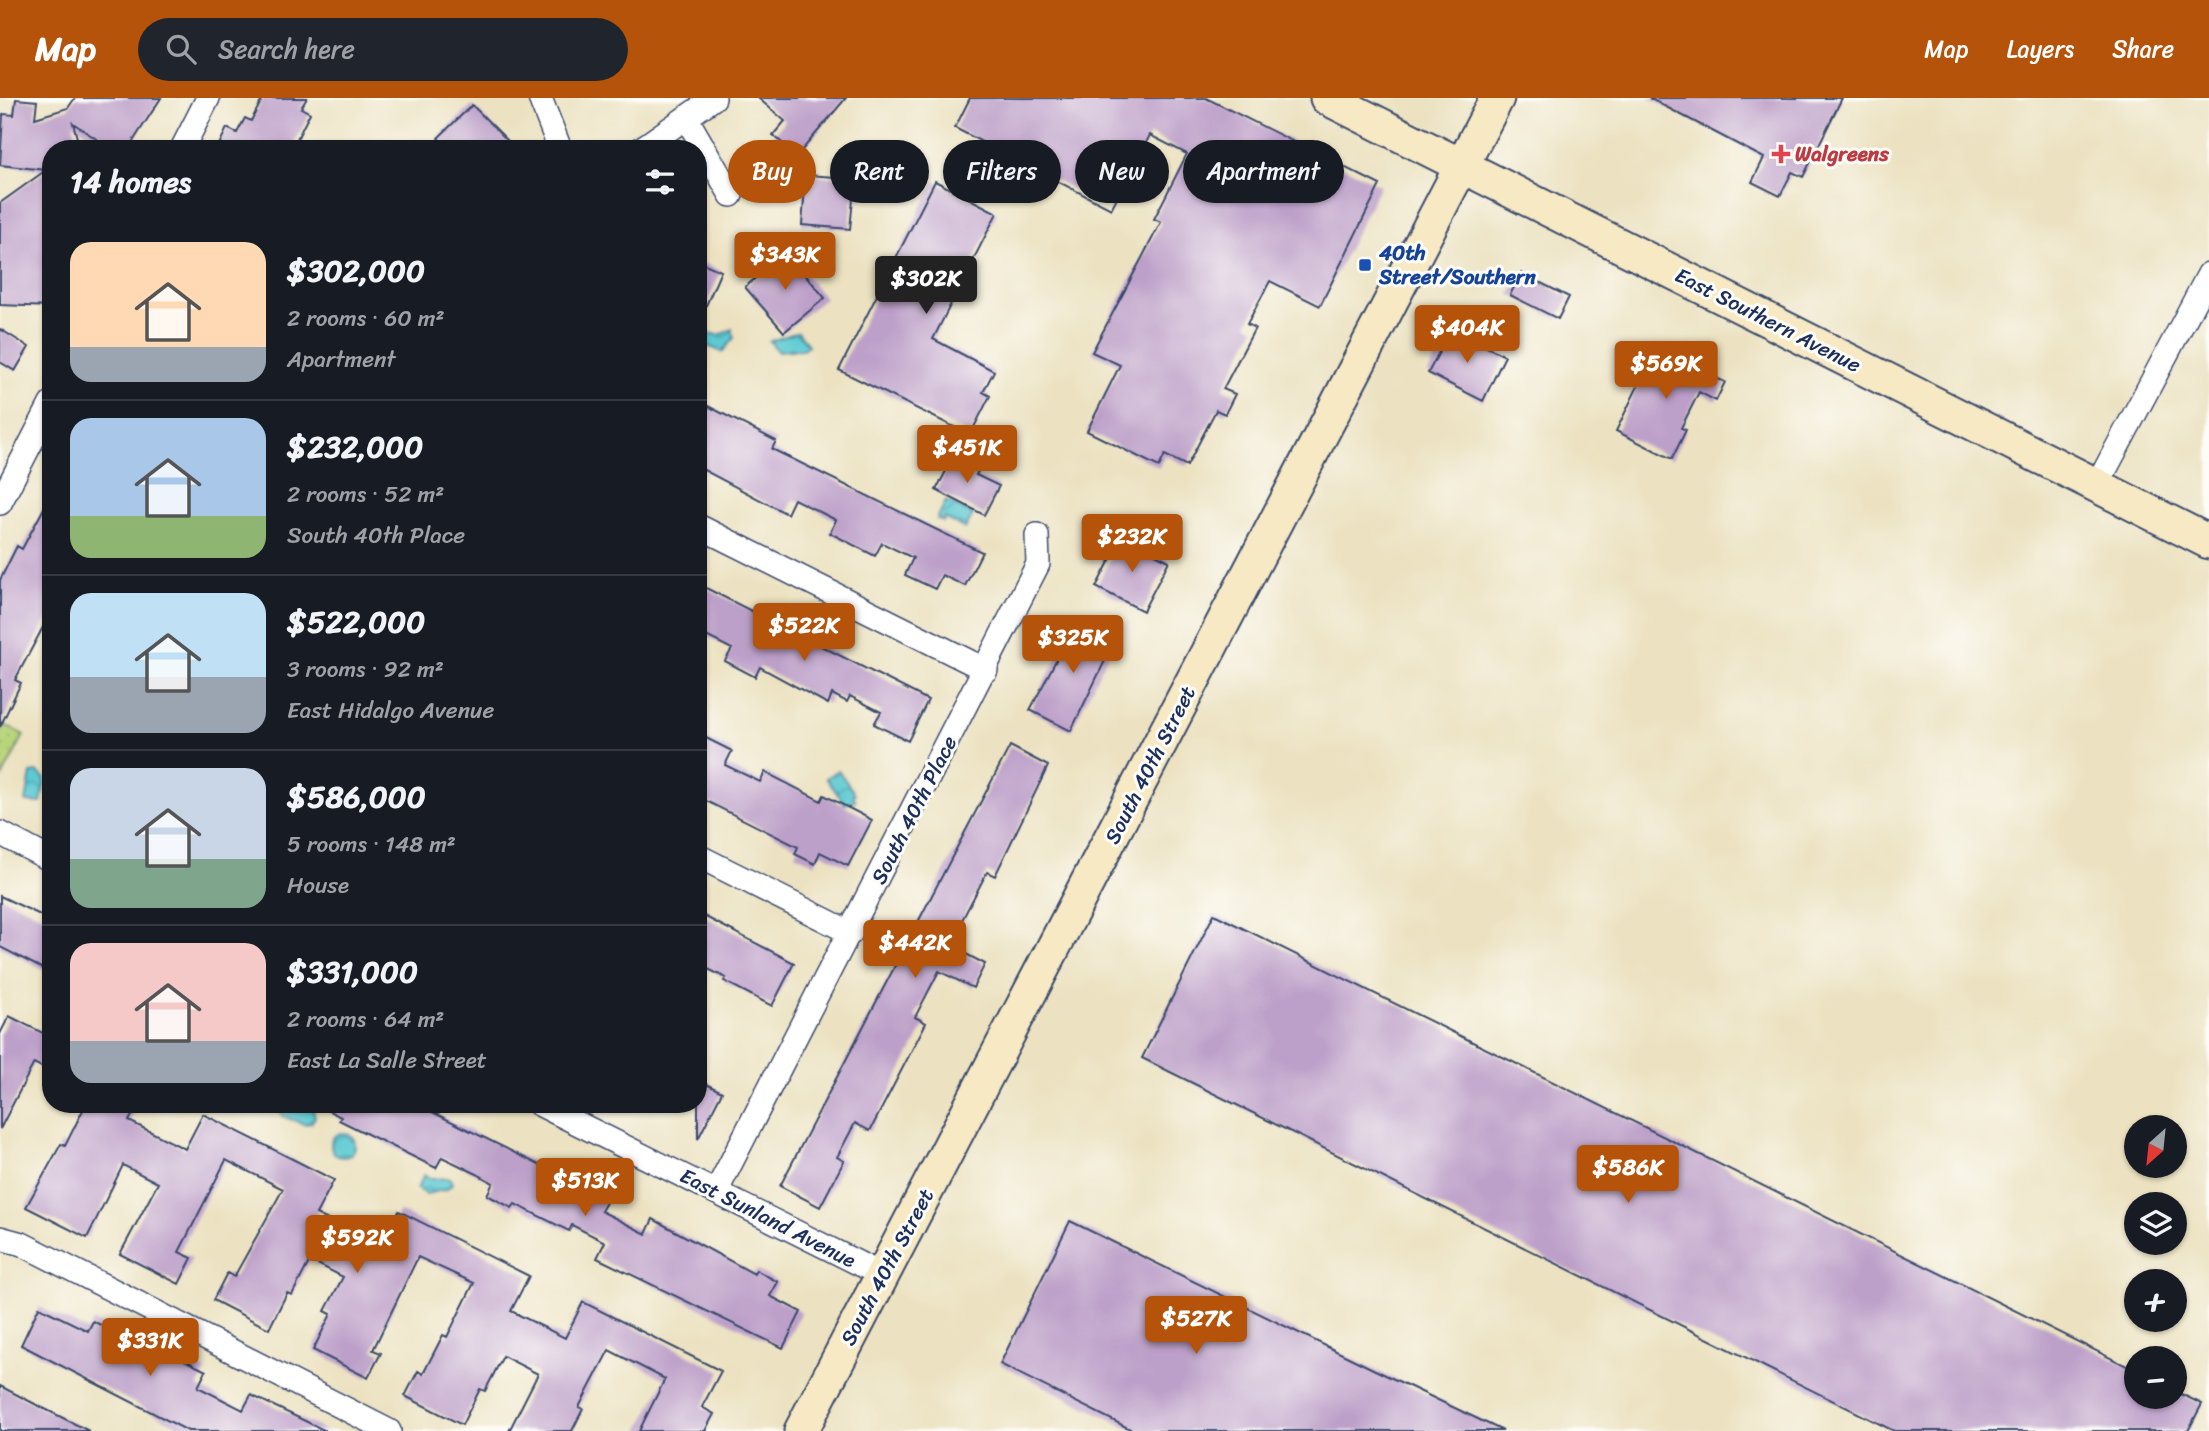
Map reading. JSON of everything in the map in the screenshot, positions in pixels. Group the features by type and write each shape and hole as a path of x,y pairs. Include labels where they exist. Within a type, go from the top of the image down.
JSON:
{"main road":[{"name":"East Southern Avenue","path":"1327,98 2209,542"},
{"name":"South 40th Street","path":"801,1431 1497,98"}],"street":[{"path":"187,140 208,98"},
{"path":"540,98 556,140"},
{"path":"654,140 714,98"},
{"path":"687,118 700,140"},
{"path":"707,153 728,190"},
{"path":"2097,485 2209,274"},
{"path":"0,503 42,421"},
{"path":"707,530 986,670"},
{"name":"South 40th Place","path":"716,1192 1038,564 1037,535"},
{"path":"0,834 42,855"},
{"path":"707,861 851,933"},
{"name":"East Sunland Avenue","path":"557,1113 884,1276"},
{"path":"0,1238 22,1244 389,1431"}],"green space":[{"path":"0,723 24,735 0,781"}],"water":[{"path":"732,329 734,338 722,352 708,346 707,337 710,334 722,334"},
{"path":"798,332 808,345 803,349 777,351 770,341"},
{"path":"946,501 973,515 965,529 945,518 943,522 937,519"},
{"path":"838,770 855,794 853,796 856,800 845,804 826,778"},
{"path":"38,772 42,776 41,803 26,802 31,773"},
{"path":"281,1113 314,1113 315,1117 311,1123 304,1124 284,1117"},
{"path":"343,1133 352,1136 355,1145 352,1154 343,1157 334,1154 331,1145 334,1136"},
{"path":"424,1175 430,1179 450,1178 452,1184 447,1189 426,1194 417,1189"}],"building":[{"path":"75,98 161,98 134,140 98,140 73,123 78,140 42,140 42,170 0,165 3,114 14,115 16,99 37,101 35,118 68,108"},
{"path":"263,98 307,98 301,108 310,113 296,140 221,140 227,128 237,133 245,118 251,121"},
{"path":"758,98 846,98 811,140 779,140 773,135 785,121"},
{"path":"970,98 1206,98 1290,140 1183,140 1183,152 1169,145 1169,140 1160,140 1150,135 1147,140 1075,140 1075,190 1061,183 1061,140 978,140 955,128"},
{"name":"Walgreens","path":"1649,98 1842,98 1803,177 1792,172 1780,196 1752,182 1764,158"},
{"path":"472,105 507,140 440,140 438,138"},
{"path":"1183,162 1183,203 1344,203 1344,167 1380,185 1320,306 1270,281 1247,324 1255,328 1223,389 1235,394 1225,414 1216,410 1187,466 1165,455 1159,467 1087,431 1120,365 1092,352 1161,222 1154,219 1162,203 1169,203 1169,189"},
{"path":"42,173 42,307 0,305 0,203"},
{"path":"816,176 830,177 830,203 853,203 850,229 802,225 804,203 816,203"},
{"path":"935,181 943,185 943,203 978,203 997,213 933,339 994,371 983,392 990,396 970,435 839,370 924,203 929,203 929,193"},
{"path":"1099,203 1114,203 1111,209"},
{"path":"786,252 825,298 784,332 745,287"},
{"path":"707,265 721,271 707,303"},
{"path":"1521,273 1569,297 1558,319 1510,295"},
{"path":"0,329 29,347 15,371 0,362"},
{"path":"1451,329 1505,356 1483,401 1428,373"},
{"path":"1658,345 1709,370 1707,374 1725,382 1716,401 1699,392 1681,428 1686,430 1672,459 1616,431"},
{"path":"707,406 776,441 772,449 982,552 965,586 942,575 935,589 905,575 913,558 882,543 875,556 830,533 836,520 794,499 787,514 707,472"},
{"path":"955,454 980,467 976,475 999,486 984,515 936,490"},
{"path":"42,512 42,629 15,680 21,683 0,727 0,580 17,546 22,549"},
{"path":"1122,537 1169,561 1143,611 1096,587"},
{"path":"707,589 928,700 908,741 874,724 881,712 850,696 847,702 832,694 828,704 760,667 755,677 725,661 732,649 707,636"},
{"path":"1078,618 1116,638 1071,731 1030,710"},
{"path":"707,738 732,751 725,765 760,782 765,772 821,801 824,795 872,820 848,866 820,852 815,864 795,854 798,847 707,802"},
{"path":"1010,746 1048,766 995,876 987,872 949,945 985,964 973,988 939,971 915,1017 926,1023 870,1131 855,1123 837,1157 844,1161 820,1207 780,1186"},
{"path":"0,896 42,916 42,968 0,947"},
{"path":"1214,914 2124,1365 2124,1409 2187,1409 2187,1397 2202,1404 2188,1431 1894,1431 1142,1058"},
{"path":"707,918 794,963 772,1006 724,981 726,978 707,968"},
{"path":"9,1016 42,1032 42,1067 34,1063 0,1129 0,1034"},
{"path":"707,1084 722,1092 698,1139 698,1113 707,1113"},
{"path":"82,1113 133,1113 129,1121 185,1149 203,1114 334,1180 316,1214 361,1237 382,1246 399,1211 529,1276 511,1311 565,1338 583,1302 721,1371 702,1407 714,1414 705,1431 639,1431 665,1379 609,1350 579,1407 583,1409 572,1431 509,1431 538,1374 503,1356 485,1391 480,1389 462,1425 405,1396 418,1371 423,1374 443,1335 447,1337 474,1283 418,1257 373,1350 381,1353 368,1378 313,1350 331,1314 325,1311 343,1277 310,1260 292,1295 287,1293 269,1329 213,1300 227,1273 234,1277 283,1189 226,1160 179,1252 192,1258 179,1284 120,1254 158,1183 123,1165 87,1238 26,1207 61,1144 65,1146"},
{"path":"333,1113 434,1113 608,1199 601,1211 646,1234 653,1219 754,1274 756,1270 778,1282 770,1296 801,1312 783,1348 597,1258 605,1242 572,1225 569,1231 515,1204 512,1208 487,1195 493,1183 477,1174 442,1157 436,1168 339,1120 341,1117"},
{"path":"1070,1221 1503,1431 1134,1431 1000,1364"},
{"path":"39,1307 88,1331 93,1321 138,1344 141,1338 206,1371 198,1387 243,1410 251,1395 326,1431 188,1431 21,1345"},
{"path":"0,1386 35,1404 89,1431 0,1431"}],"place":[{"name":"Walgreens","path":"1781,154"},
{"name":"40th Street/Southern","path":"1365,265"}]}
